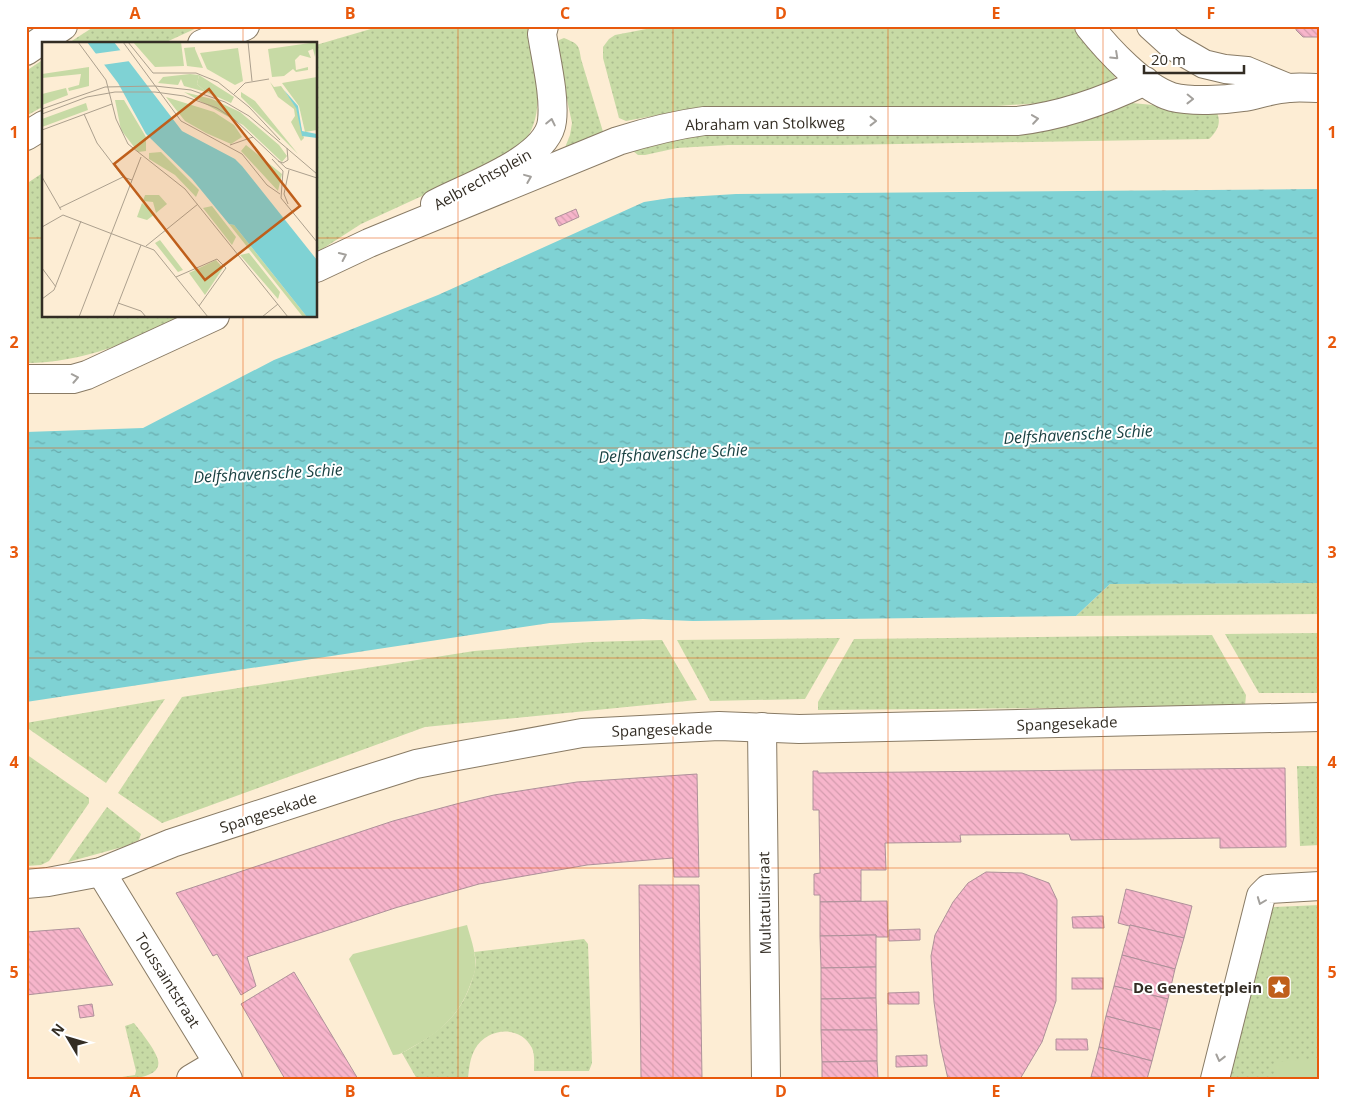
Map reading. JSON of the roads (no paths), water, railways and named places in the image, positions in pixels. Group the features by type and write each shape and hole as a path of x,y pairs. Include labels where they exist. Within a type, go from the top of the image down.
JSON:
{"street":[{"path":"26,51 63,26"},
{"path":"207,42 245,26"},
{"name":"Aelbrechtsplein","path":"369,243 437,203 529,156 540,146 552,123 551,96 542,34 544,26"},
{"path":"1089,26 1112,52 1145,81 1161,92 1184,99 1226,99 1288,88 1320,88"},
{"path":"1151,26 1173,46 1204,64 1226,70 1246,71 1288,88"},
{"name":"Abraham van Stolkweg","path":"318,267 369,243 618,141 648,131 679,124 723,121 1017,121 1040,118 1103,101 1145,81"},
{"path":"26,136 42,126"},
{"path":"26,379 73,379 86,375 211,318"},
{"name":"Spangesekade","path":"26,884 48,882 101,872 172,844 416,764 582,733 652,729 817,728 1320,717"},
{"name":"Multatulistraat","path":"762,727 766,1079"},
{"name":"Toussaintstraat","path":"101,872 223,1071 191,1079"},
{"path":"1215,1079 1261,896 1268,889 1320,886"}],"water":[{"name":"Delfshavensche Schie","path":"1320,189 1320,583 1110,584 1076,616 693,621 643,619 550,623 26,702 26,432 143,428 274,360 438,295 644,202 670,198 736,194"}],"place":[{"name":"De Genestetplein","path":"1279,987"}]}
